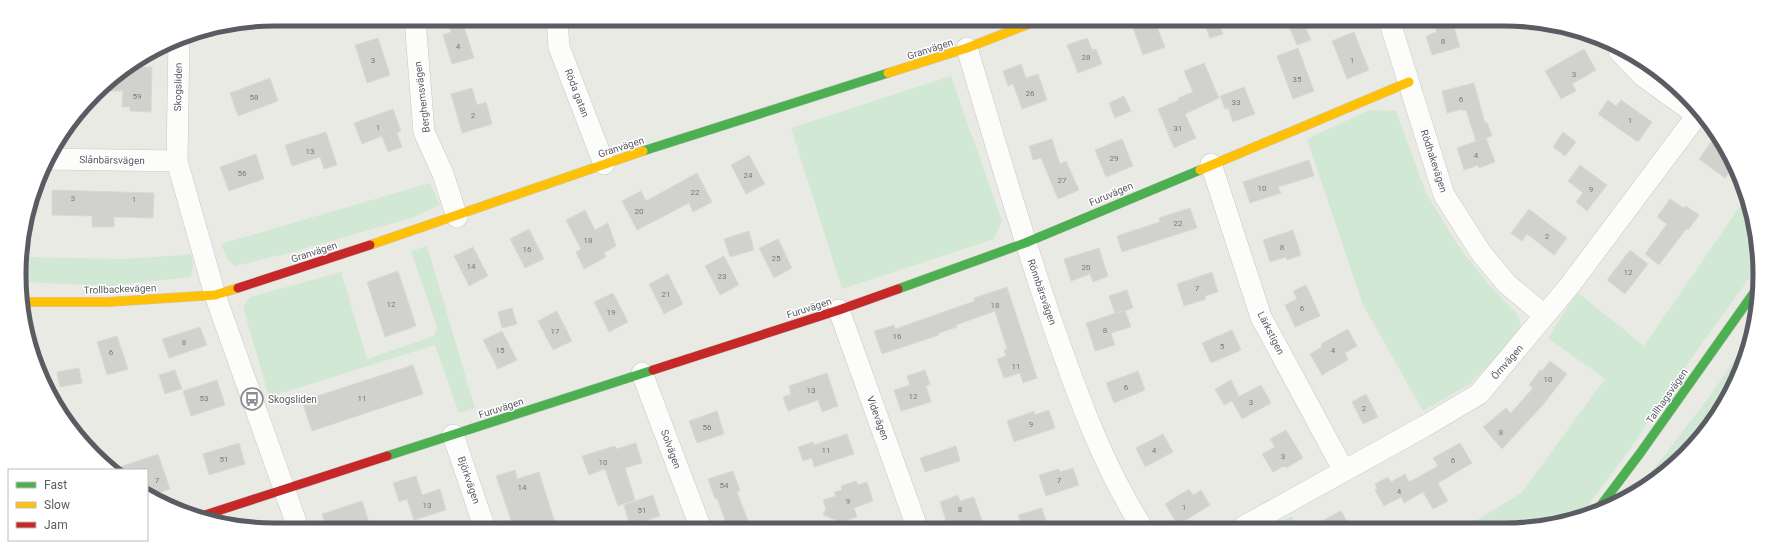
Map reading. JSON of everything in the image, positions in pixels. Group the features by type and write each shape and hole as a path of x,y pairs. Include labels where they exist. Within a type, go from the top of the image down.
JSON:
{"street":[{"name":"Berghemsvägen","path":"415,26 424,132 443,174 457,217"},
{"name":"Röda gatan","path":"557,26 559,47 604,164"},
{"name":"Granvägen","path":"215,295 457,217 604,164 967,48 1024,26"},
{"name":"Rödhakevägen","path":"1391,26 1444,195 1481,253 1507,284 1544,315"},
{"name":"Skogsliden","path":"179,45 177,161 215,295 285,489 295,523"},
{"name":"Rönnbärsvägen","path":"967,48 1025,243 1081,405 1129,506 1140,523"},
{"path":"1625,57 1643,76 1688,108"},
{"name":"Furuvägen","path":"208,514 839,310 1025,243 1409,82"},
{"name":"Örnvägen","path":"1250,523 1479,394 1570,285 1696,116"},
{"name":"Slånbärsvägen","path":"55,159 177,161"},
{"name":"Lärkstigen","path":"1211,164 1261,317 1344,471"},
{"name":"Trollbackevägen","path":"28,302 108,302 215,295"},
{"name":"Tallhagsvägen","path":"1603,502 1641,452 1752,296"},
{"name":"Videvägen","path":"839,310 916,523"},
{"name":"Solvägen","path":"642,373 699,523"},
{"name":"Björkvägen","path":"453,435 483,523"}],"green space":[{"path":"951,76 1002,221 994,239 842,289 791,128"},
{"path":"1369,110 1396,111 1426,193 1457,244 1489,285 1518,315 1522,332 1470,384 1423,411 1363,305 1307,139"},
{"path":"430,183 440,205 411,218 293,252 235,266 227,259 221,244"},
{"path":"1743,203 1751,242 1753,273 1668,391 1633,445 1585,510 1569,515 1537,521 1472,523 1521,493 1605,379 1548,338 1577,292 1644,346"},
{"path":"427,246 475,408 459,413 435,345 269,397 243,307 250,297 341,272 367,359 434,336 437,327 411,251"},
{"path":"191,253 193,264 191,277 110,286 26,282 27,257 122,259 185,255"},
{"path":"1741,352 1720,399 1702,426 1680,450 1656,472 1646,479 1706,401"},
{"path":"1292,516 1295,523 1279,523"}],"building":[{"path":"449,26 464,26 474,58 452,64 443,35 451,32"},
{"path":"1132,26 1157,26 1165,47 1143,55"},
{"path":"1205,26 1220,26 1223,34 1210,38"},
{"path":"1298,26 1305,26 1311,40 1297,45 1290,29"},
{"path":"1442,26 1454,26 1460,47 1432,55 1426,36 1437,32 1435,28"},
{"path":"1354,32 1369,70 1347,79 1332,41"},
{"path":"378,38 390,75 367,83 355,45"},
{"path":"1087,38 1092,50 1096,49 1102,64 1078,73 1067,45"},
{"path":"1298,48 1314,91 1293,99 1277,56"},
{"path":"1584,49 1596,70 1572,84 1576,91 1561,99 1545,71"},
{"path":"1204,63 1219,98 1185,114 1196,138 1174,148 1158,109 1193,92 1184,71"},
{"path":"1021,64 1026,78 1038,74 1047,100 1022,109 1013,84 1008,86 1003,71"},
{"path":"138,67 152,67 151,112 130,111 130,107 122,107 123,91 108,91 123,77"},
{"path":"270,78 278,101 238,116 230,93"},
{"path":"1474,83 1485,123 1487,122 1492,136 1486,138 1495,162 1479,168 1478,165 1464,170 1457,148 1485,138 1476,141 1466,110 1463,111 1463,109 1447,113 1442,91"},
{"path":"1244,87 1255,114 1233,122 1228,108 1225,109 1220,96"},
{"path":"472,88 477,105 486,102 492,124 462,133 451,94"},
{"path":"1124,96 1131,111 1115,118 1109,103"},
{"path":"1608,100 1616,106 1621,100 1652,122 1638,142 1598,114"},
{"path":"393,109 401,131 397,133 402,147 388,152 382,136 362,144 354,123"},
{"path":"326,132 337,165 324,169 320,157 292,166 285,145"},
{"path":"1563,132 1576,142 1565,156 1553,147"},
{"path":"1052,139 1060,164 1066,161 1079,190 1058,199 1041,158 1033,160 1029,146"},
{"path":"1122,139 1133,166 1106,177 1095,150"},
{"path":"1711,142 1718,147 1730,171 1725,178 1699,159"},
{"path":"256,154 264,179 229,191 220,167"},
{"path":"749,155 765,184 746,194 731,165"},
{"path":"1309,160 1314,176 1278,187 1281,193 1250,203 1243,182"},
{"path":"1580,165 1607,185 1587,211 1576,202 1583,193 1568,181"},
{"path":"697,173 712,202 693,212 689,203 637,230 622,201 641,191 646,201"},
{"path":"52,190 154,193 153,218 114,217 114,227 92,227 92,216 52,215"},
{"path":"1670,199 1684,208 1686,206 1699,215 1688,230 1686,229 1659,265 1645,254 1667,224 1657,217"},
{"path":"1190,208 1197,228 1122,252 1117,236 1160,222 1159,218"},
{"path":"1529,209 1567,238 1554,255 1527,234 1522,241 1511,233"},
{"path":"585,210 595,230 608,223 616,246 604,253 606,257 584,269 576,252 581,249 566,220"},
{"path":"529,229 544,259 525,268 510,239"},
{"path":"1293,230 1301,255 1287,260 1286,257 1270,262 1263,240"},
{"path":"749,231 754,250 730,257 724,239"},
{"path":"778,239 792,268 774,278 759,248"},
{"path":"473,247 488,276 469,286 454,256"},
{"path":"1099,248 1108,276 1093,282 1090,274 1071,281 1064,259"},
{"path":"1630,250 1648,264 1625,294 1607,280"},
{"path":"724,256 739,285 720,295 705,266"},
{"path":"398,271 416,326 385,337 367,282"},
{"path":"1212,272 1218,292 1205,296 1206,299 1184,306 1177,284"},
{"path":"668,274 683,304 664,314 649,284"},
{"path":"1306,285 1320,316 1295,327 1285,305 1297,299 1293,291"},
{"path":"1007,287 1037,378 1023,383 1020,373 1004,378 997,359 1006,356 1004,350 1007,349 995,311 956,325 957,327 939,333 939,335 882,354 874,331 894,325 895,329 975,301 974,298"},
{"path":"1127,290 1133,308 1115,314 1109,296"},
{"path":"613,293 628,322 609,332 594,302"},
{"path":"512,308 517,324 502,328 498,312"},
{"path":"1125,310 1131,327 1111,333 1115,345 1095,351 1086,323"},
{"path":"557,311 572,341 553,350 538,321"},
{"path":"200,327 207,345 169,358 162,339"},
{"path":"1348,329 1357,346 1345,353 1348,360 1322,375 1310,354 1322,347 1321,344"},
{"path":"1232,330 1241,350 1211,363 1202,343"},
{"path":"502,331 517,360 498,369 483,340"},
{"path":"117,336 128,369 107,375 97,342"},
{"path":"1550,361 1567,374 1542,406 1502,449 1483,427 1506,408 1511,413 1533,388 1529,385 1540,370 1542,371"},
{"path":"413,365 423,394 312,431 302,401"},
{"path":"79,368 82,383 60,387 57,372"},
{"path":"175,370 182,389 165,394 159,375"},
{"path":"925,370 930,384 926,386 931,402 901,411 894,390 910,385 907,376"},
{"path":"1138,371 1145,390 1114,403 1106,383"},
{"path":"827,373 838,406 822,412 818,400 788,411 783,397 791,394 789,386"},
{"path":"217,380 225,405 191,416 183,391"},
{"path":"1231,380 1239,396 1236,398 1261,385 1271,403 1242,419 1232,401 1224,405 1215,389"},
{"path":"1366,394 1378,417 1363,424 1352,402"},
{"path":"1049,410 1055,428 1014,442 1007,421 1034,411 1035,415"},
{"path":"717,411 724,434 697,443 689,421"},
{"path":"1286,430 1303,458 1286,468 1284,466 1273,472 1262,454 1275,447 1270,439"},
{"path":"847,434 854,454 814,467 812,458 803,461 798,447 813,442 814,445"},
{"path":"1163,434 1173,452 1145,467 1136,448"},
{"path":"239,443 245,464 209,475 203,454"},
{"path":"636,443 642,463 625,468 635,500 618,506 605,469 589,475 582,456 615,446 616,449"},
{"path":"1460,443 1472,463 1438,483 1448,501 1433,509 1423,492 1404,503 1401,497 1384,506 1375,490 1377,489 1375,484 1388,477 1391,482 1405,474 1409,482 1438,466 1433,458"},
{"path":"956,446 960,461 925,472 920,458"},
{"path":"158,454 170,489 157,493 148,489 148,469 120,469 120,467"},
{"path":"1073,468 1079,485 1046,496 1039,475 1059,469 1060,472"},
{"path":"515,470 517,479 539,472 555,523 512,523 496,476"},
{"path":"733,471 740,491 737,492 749,523 726,523 708,479"},
{"path":"416,476 422,495 440,489 446,510 414,520 407,499 399,502 393,483"},
{"path":"856,481 858,485 867,482 873,501 854,508 857,517 841,522 823,515 826,509 823,500 836,496 834,492 842,490 841,486"},
{"path":"1189,489 1193,495 1201,490 1210,505 1181,523 1177,523 1165,504"},
{"path":"653,495 660,516 639,523 629,523 624,505"},
{"path":"958,495 960,501 974,497 983,523 947,523 940,502"},
{"path":"362,501 369,523 325,523 322,514"},
{"path":"1042,508 1047,523 1021,523 1018,515"},
{"path":"1341,511 1348,523 1318,523"}],"traffic: fast":[{"path":"643,151 888,73"},
{"path":"898,289 1025,243 1200,170"},
{"path":"1603,502 1641,452 1752,296"},
{"path":"387,456 653,370"}],"traffic: slow":[{"path":"888,73 967,48 1024,26"},
{"path":"1200,170 1409,82"},
{"path":"370,245 643,151"},
{"path":"28,302 108,302 215,295 238,288"}],"traffic: jam":[{"path":"238,288 370,245"},
{"path":"653,370 839,310 898,289"},
{"path":"208,514 387,456"}],"place":[{"name":"Skogsliden","path":"252,399"}]}
